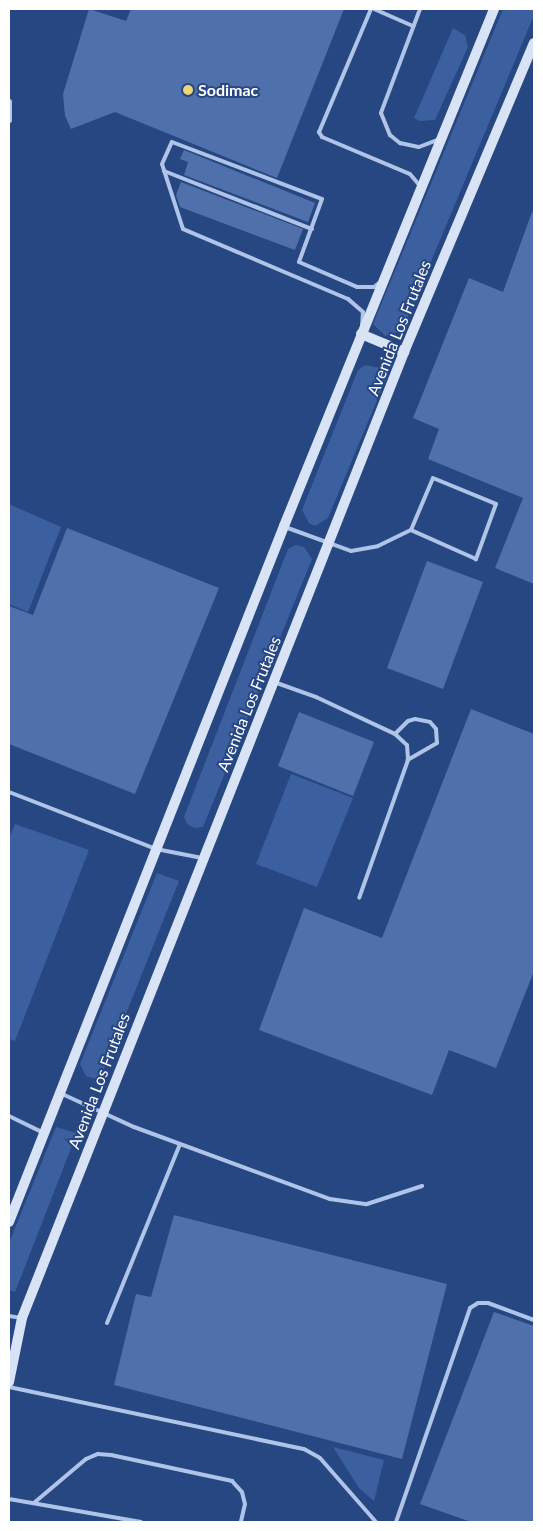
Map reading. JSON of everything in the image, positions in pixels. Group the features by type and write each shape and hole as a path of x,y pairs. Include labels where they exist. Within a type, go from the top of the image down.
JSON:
{"main road":[{"name":"Avenida Los Frutales","path":"9,1222 12,1204 44,1133 284,526 493,9"},
{"name":"Avenida Los Frutales","path":"9,1382 22,1318 202,858 274,682 404,352 534,43"},
{"path":"361,334 404,352"}],"street":[{"path":"9,101 9,120"}],"lane":[{"path":"413,26 373,9 319,132 322,137 410,174 421,187"},
{"path":"420,9 381,113 390,135 400,143 419,147 441,138"},
{"path":"361,334 363,312 348,299 183,229 162,164 172,142 322,199 299,262 357,287 374,287 383,280"},
{"path":"164,171 312,229"},
{"path":"284,526 328,545 351,551 369,548 411,530 433,478 496,504 476,558 411,530"},
{"path":"274,682 316,697 395,734 406,745 408,760 360,898"},
{"path":"395,734 408,720 415,718 430,722 436,728 437,743 408,760"},
{"path":"9,792 156,849 202,858"},
{"path":"60,1093 103,1113 180,1144 348,1203 367,1204 422,1186"},
{"path":"9,1116 44,1133"},
{"path":"107,1323 180,1144"},
{"path":"396,1522 470,1308 478,1303 488,1303 534,1320"},
{"path":"9,1316 22,1318"},
{"path":"9,1387 304,1449 320,1458 376,1522"},
{"path":"36,1502 86,1459 98,1454 111,1455 232,1481 242,1492 245,1504 241,1522"},
{"path":"9,1499 36,1502 141,1522"}],"shaded area":[{"path":"503,9 534,9 534,15 402,331 385,336 373,324"},
{"path":"453,28 465,35 468,47 435,120 420,121 414,118"},
{"path":"365,365 380,368 385,381 328,518 315,526 309,523 302,510 358,370"},
{"path":"9,504 61,527 28,612 9,604"},
{"path":"296,545 304,547 312,559 203,827 195,828 187,824 184,817 288,549"},
{"path":"291,774 353,798 317,887 256,864"},
{"path":"15,824 89,850 15,1041 9,1039 9,838"},
{"path":"157,873 179,881 102,1074 96,1079 86,1076 80,1064"},
{"path":"56,1127 77,1133 15,1292 9,1290 9,1243"},
{"path":"333,1447 384,1460 374,1501 359,1488"}],"building":[{"name":"Sodimac","path":"89,9 126,21 131,9 344,9 277,178 115,112 71,129 65,116 63,94"},
{"path":"184,150 315,203 308,222 184,175 188,162 180,159"},
{"path":"181,182 303,229 295,250 180,207 176,195"},
{"path":"532,212 534,212 534,584 495,568 523,498 428,459 439,429 413,418 469,278 503,292"},
{"path":"67,528 219,588 135,794 9,744 9,606 33,615"},
{"path":"427,561 483,582 443,689 387,668"},
{"path":"471,709 534,734 534,971 496,1068 449,1050 432,1095 259,1030 304,908 382,938"},
{"path":"299,712 374,742 353,796 278,766"},
{"path":"174,1215 447,1284 402,1459 114,1385 136,1294 151,1297"},
{"path":"494,1312 534,1326 534,1522 471,1522 420,1504"}],"place":[{"name":"Sodimac","path":"188,90"}]}
